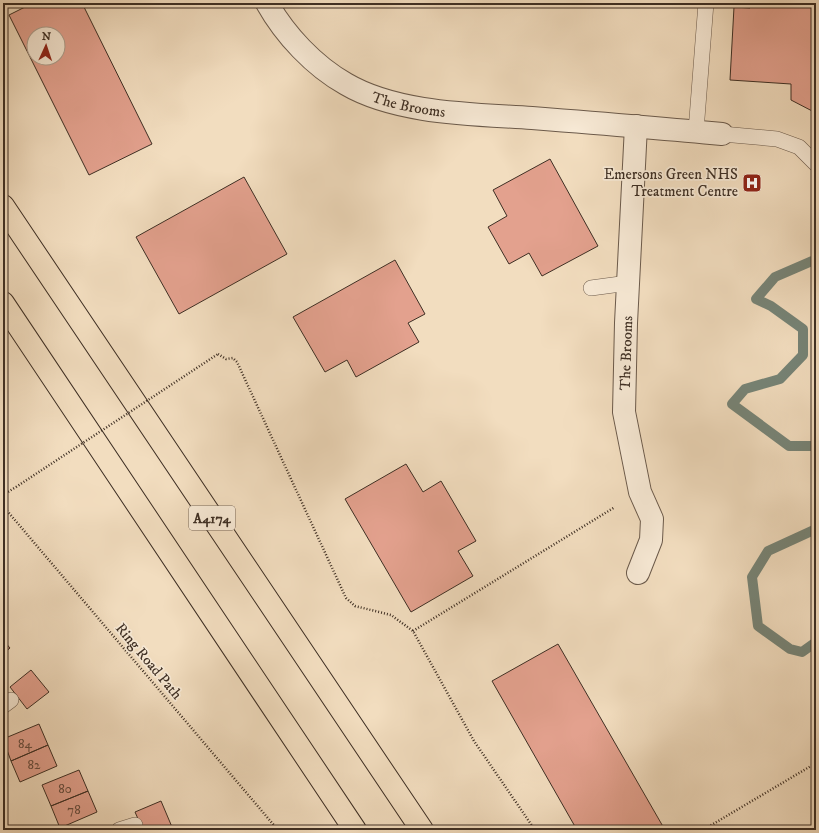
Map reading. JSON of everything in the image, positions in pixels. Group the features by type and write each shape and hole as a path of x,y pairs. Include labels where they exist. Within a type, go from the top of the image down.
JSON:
{"highway":[{"name":"A4174","path":"3,206 422,830"},
{"path":"3,303 354,830"}],"street":[{"name":"The Brooms","path":"267,3 276,20 313,60 346,84 396,104 453,112 722,134"},
{"name":"The Brooms","path":"636,126 628,283 624,412 640,492 652,519 651,540 638,573"}],"lane":[{"path":"696,131 706,3"},
{"path":"722,134 777,139 798,147 816,164"},
{"path":"591,288 628,283"},
{"path":"119,830 136,825"}],"path":[{"path":"3,495 218,354 226,359 233,358 237,362 346,598 355,606 391,615 413,631 474,741 535,830"},
{"path":"413,631 640,492"},
{"name":"Ring Road Path","path":"3,506 278,830"},
{"path":"703,830 816,763"}],"building":[{"path":"33,3 82,3 152,144 89,175 34,66 66,66 66,26 26,26 26,49 9,15"},
{"path":"751,3 816,3 816,113 791,100 791,84 730,80 734,7 750,8"},
{"path":"550,159 598,246 542,276 529,253 509,264 488,227 507,216 493,190"},
{"path":"244,177 287,254 179,314 136,237"},
{"path":"395,260 425,314 408,323 419,342 356,377 347,360 325,372 293,317"},
{"path":"406,464 423,492 441,481 476,541 458,551 473,576 411,612 345,499"},
{"path":"3,640 10,648 3,654"},
{"path":"558,644 665,830 577,830 492,681"},
{"path":"31,670 49,692 27,709 10,687"},
{"path":"39,724 48,745 11,761 3,739"},
{"path":"48,745 57,766 20,782 11,761"},
{"path":"79,770 88,791 51,806 42,785"},
{"path":"88,791 97,812 60,828 51,806"},
{"path":"161,801 172,827 164,830 143,830 135,812"}],"waterway":[{"path":"816,261 812,261 775,277 756,299 771,306 803,329 803,355 780,379 745,389 732,404 789,446 816,446"},
{"path":"816,529 768,551 752,577 758,626 790,649 802,652 816,642"}],"place":[{"name":"Emersons Green NHS Treatment Centre","path":"752,183"}]}
